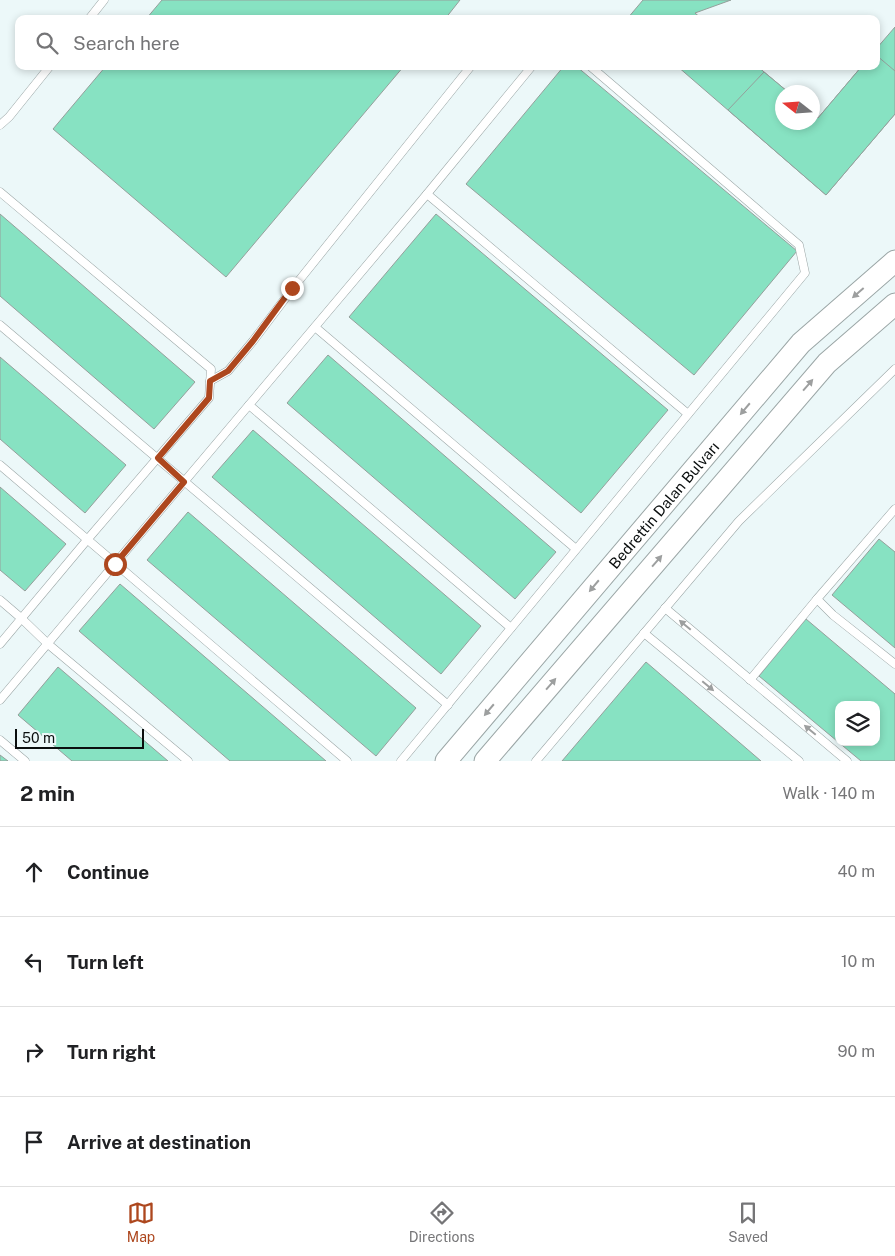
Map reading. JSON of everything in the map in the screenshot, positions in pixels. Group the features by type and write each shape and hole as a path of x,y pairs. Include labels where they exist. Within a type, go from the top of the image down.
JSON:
{"main road":[{"name":"Bedrettin Dalan Bulvarı","path":"446,761 802,343 895,262"},
{"name":"Bedrettin Dalan Bulvarı","path":"485,761 827,363 895,304"}],"lane":[{"path":"92,15 104,0"},
{"path":"0,125 9,117 47,70"},
{"path":"210,381 228,371 253,341 292,288 468,70"},
{"path":"0,700 427,194 529,70"},
{"path":"401,761 804,273 799,245 595,70"},
{"path":"0,192 211,369 209,398 0,644"},
{"path":"427,194 688,414"},
{"path":"0,325 448,705"},
{"path":"315,327 576,549"},
{"path":"536,761 739,520 895,369"},
{"path":"249,405 511,628"},
{"path":"0,466 347,761"},
{"path":"750,680 895,509"},
{"path":"888,518 895,525"},
{"path":"817,599 833,615 895,664"},
{"path":"0,600 48,644 188,761"},
{"path":"665,608 847,761"},
{"path":"644,633 799,761"},
{"path":"0,740 25,761"}],"building":[{"path":"162,0 460,0 448,15 149,15"},
{"path":"643,0 731,0 695,13 697,15 630,15"},
{"path":"895,27 895,114 826,195 682,70 762,70 780,85 775,85 775,130 820,130 820,116 859,70 880,70 880,44"},
{"path":"880,58 895,71 895,114 826,195 728,110 764,72 780,85 775,85 775,130 820,130 820,116 859,70 880,70"},
{"path":"103,70 401,70 226,277 53,129"},
{"path":"561,70 581,70 797,251 694,375 466,184"},
{"path":"0,214 195,382 154,429 0,296"},
{"path":"436,214 668,410 581,513 349,317"},
{"path":"328,355 556,552 515,599 287,403"},
{"path":"0,357 126,465 85,513 0,439"},
{"path":"253,430 481,626 441,674 212,477"},
{"path":"0,487 66,544 25,591 0,570"},
{"path":"188,512 416,708 376,756 147,560"},
{"path":"879,539 895,552 895,648 832,595"},
{"path":"120,584 326,761 230,761 79,631"},
{"path":"806,619 895,694 895,761 861,761 843,746 880,746 880,701 835,701 835,739 759,676"},
{"path":"646,662 761,761 562,761"},
{"path":"58,667 168,761 72,761 18,715"},
{"path":"0,755 8,761 0,761"}],"route":[{"path":"115,564 184,482 158,458 209,398 210,381 228,371 292,288"}]}
